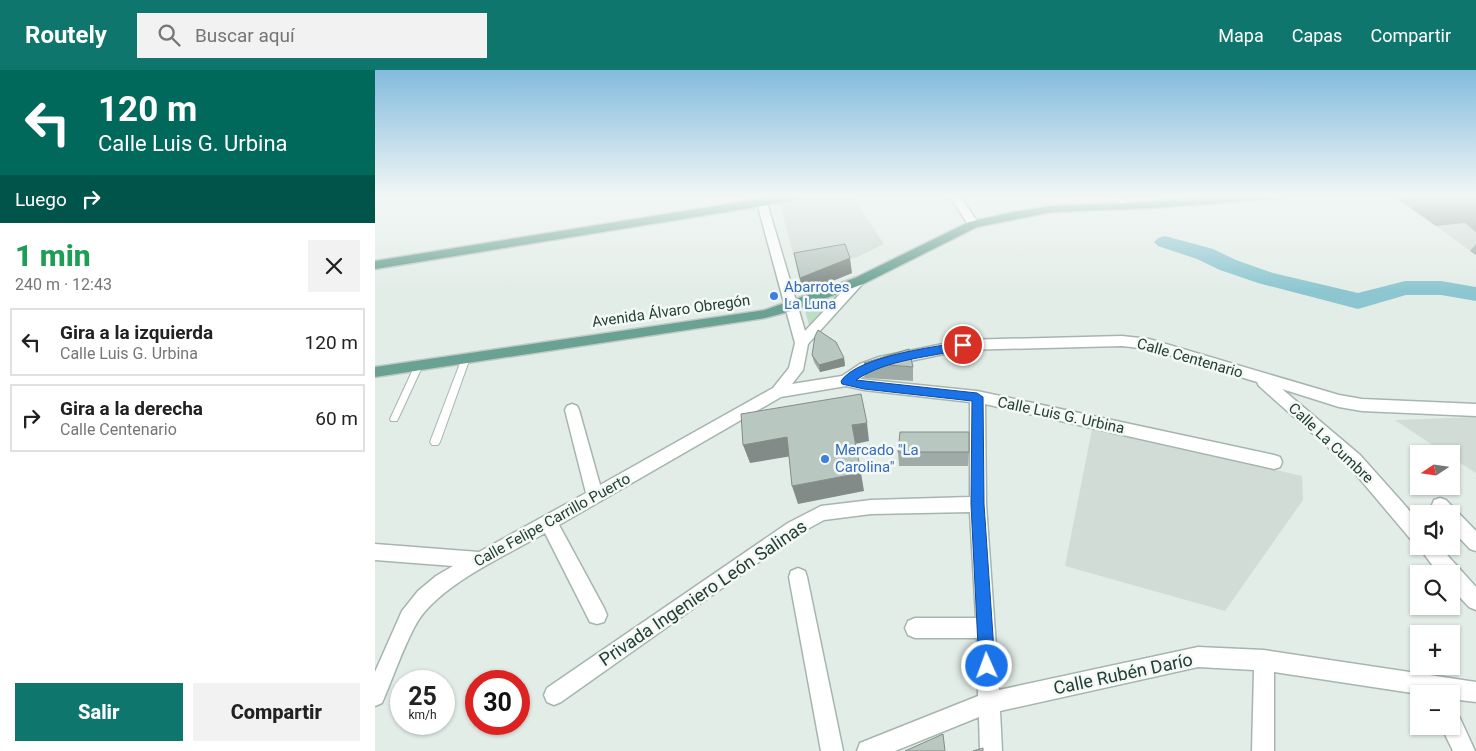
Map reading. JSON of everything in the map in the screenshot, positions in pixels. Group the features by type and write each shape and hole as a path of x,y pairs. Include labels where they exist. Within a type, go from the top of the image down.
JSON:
{"main road":[{"path":"375,265 614,227"},
{"name":"Avenida Álvaro Obregón","path":"375,372 765,314 859,281 967,227"}],"street":[{"path":"769,227 802,344 796,370 778,392"},
{"path":"802,344 859,281"},
{"name":"Calle Centenario","path":"846,381 865,368 884,361 963,345 1122,341 1149,344 1339,401 1362,405 1476,410"},
{"path":"796,370 821,386"},
{"name":"Calle La Cumbre","path":"1259,378 1353,460 1410,525"},
{"path":"778,392 846,381"},
{"name":"Calle Luis G. Urbina","path":"846,381 864,385 977,397 1274,462"},
{"name":"Calle Felipe Carrillo Puerto","path":"375,696 409,618 425,597 443,582 479,560 595,498 778,392"},
{"path":"977,397 978,504 991,751"},
{"path":"572,410 595,498"},
{"name":"Privada Ingeniero León Salinas","path":"554,695 793,528 821,513 871,507 978,504"},
{"path":"549,523 597,615"},
{"path":"1460,526 1476,543"},
{"path":"375,552 479,560"},
{"path":"1435,555 1443,565"},
{"path":"798,576 832,751"},
{"path":"1460,584 1476,601"},
{"path":"915,628 986,628"},
{"name":"Calle Rubén Darío","path":"868,751 988,703 1198,657 1264,660 1410,686"},
{"path":"1263,751 1264,660"},
{"name":"Calle Rubén Darío","path":"1460,691 1476,692"},
{"path":"1456,735 1464,751"}],"lane":[{"path":"435,442 467,358"},
{"path":"394,419 419,365"}],"shaded area":[{"path":"786,227 873,227 884,244 855,258 797,268"},
{"path":"1437,227 1476,227 1476,255"},
{"path":"1476,417 1476,473 1460,463 1460,445 1432,445 1395,420"},
{"path":"1092,429 1302,476 1303,500 1225,611 1065,566"}],"green space":[{"path":"841,294 810,329 805,310"}],"building":[{"path":"845,244 850,258 800,278 794,253"},
{"path":"818,330 836,342 844,358 819,365 812,355 815,336"},
{"path":"909,349 913,367 864,363"},
{"name":"Mercado \"La Carolina\"","path":"861,394 867,423 852,425 861,473 792,486 787,437 743,445 741,414"},
{"path":"900,432 969,432 969,452 898,452"},
{"path":"943,734 945,751 905,751"}],"waterway":[{"path":"1165,242 1205,254 1228,265 1266,278 1358,301 1405,288 1441,288 1476,294"}],"place":[{"name":"Abarrotes La Luna","path":"774,296"},
{"name":"Mercado \"La Carolina\"","path":"825,459"}],"route":[{"path":"963,345 884,361 865,368 846,381 864,385 977,397 978,504 987,666"}]}
